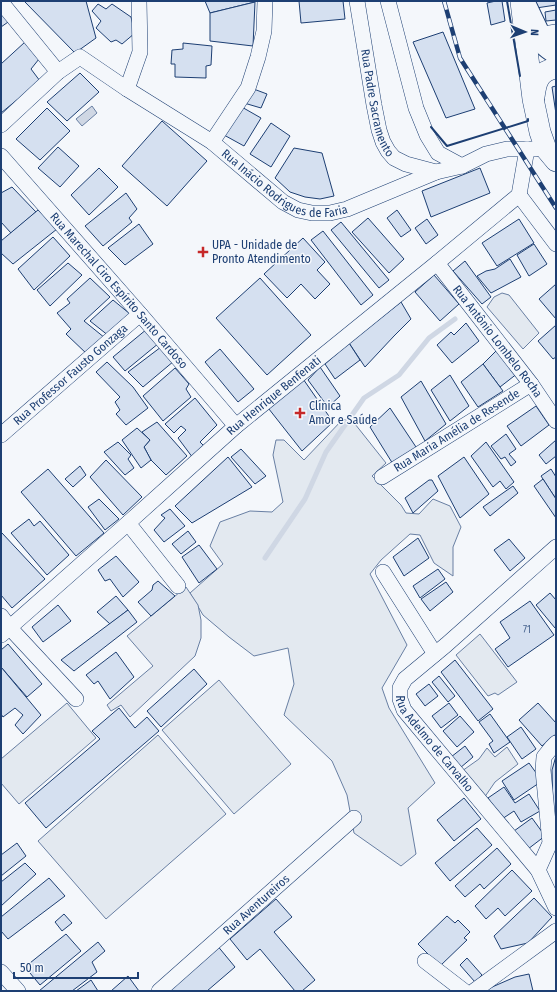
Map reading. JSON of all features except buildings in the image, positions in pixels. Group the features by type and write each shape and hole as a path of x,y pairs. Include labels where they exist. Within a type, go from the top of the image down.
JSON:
{"highway":[{"path":"522,1 547,34 542,43 556,53"}],"main road":[{"path":"522,1 533,99 543,153"},
{"path":"533,99 535,86 540,76 545,71 556,68"}],"street":[{"path":"127,89 140,52 139,1"},
{"path":"212,142 248,88 258,57 264,31 265,1"},
{"name":"Rua Padre Sacramento","path":"357,1 374,105 383,142 394,158 406,164 436,172"},
{"path":"388,1 416,108 427,135 438,153 462,166"},
{"path":"1,2 58,72 1,125"},
{"name":"Rua Inácio Rodrigues de Faria","path":"58,72 80,57 127,89 212,142 283,202 298,210 312,213 330,213 346,209 436,172 462,166 486,154 507,149 543,153"},
{"path":"543,153 519,195 556,244"},
{"name":"Rua Marechal Ciro Espírito Santo Cardoso","path":"1,156 236,426"},
{"name":"Rua Henrique Benfenati","path":"4,627 128,523 236,426 519,195"},
{"name":"Rua Antônio Lombelo Rocha","path":"437,263 531,384 556,421"},
{"name":"Rua Professor Fausto Gonzaga","path":"1,435 140,314"},
{"name":"Rua Maria Amélia de Resende","path":"382,477 531,384"},
{"path":"128,523 178,586"},
{"name":"Rua Adelmo de Carvalho","path":"556,547 435,654 405,678 400,688 400,699 404,710 538,870 556,908"},
{"path":"383,572 435,654"},
{"path":"4,627 76,699"},
{"path":"538,870 550,843 543,770 544,758 556,743"},
{"name":"Rua Aventureiros","path":"158,991 354,818"},
{"path":"474,991 556,931"},
{"path":"425,961 464,991"},
{"path":"1,972 18,991"}],"shaded area":[{"path":"92,106 97,113 82,126 76,119"},
{"path":"502,293 509,295 539,333 523,349 487,307 494,297"},
{"path":"343,419 355,424 386,463 372,476 401,505 406,513 419,514 433,499 450,506 461,527 453,547 453,576 434,563 420,535 410,534 381,560 370,574 407,645 382,688 389,708 435,783 408,808 416,854 401,866 354,833 347,795 332,761 284,715 294,684 288,648 254,656 203,615 190,593 223,564 210,546 220,522 250,511 272,512 283,502 273,455 276,440 284,440 304,460"},
{"path":"186,587 198,605 201,620 201,638 195,656 130,717 121,705 111,711 107,705 153,666 127,636"},
{"path":"480,634 517,682 498,695 495,693 488,696 456,655"},
{"path":"219,680 291,764 234,814 162,730"},
{"path":"67,703 96,738 19,804 1,783 1,759"},
{"path":"158,735 226,814 106,919 38,841"},
{"path":"507,747 518,764 495,782 484,798 462,771 479,759 487,748 495,757"}],"waterway":[{"path":"265,558 305,499 326,452 364,398 399,375 429,338 455,319"}],"railway":[{"path":"444,1 460,58 556,208"}],"wall":[{"path":"507,1 520,76"},
{"path":"431,127 447,146 528,121 528,119"}],"place":[{"name":"UPA - Unidade de Pronto Atendimento","path":"203,252"},
{"name":"Clínica Amor e Saúde","path":"300,413"}]}
